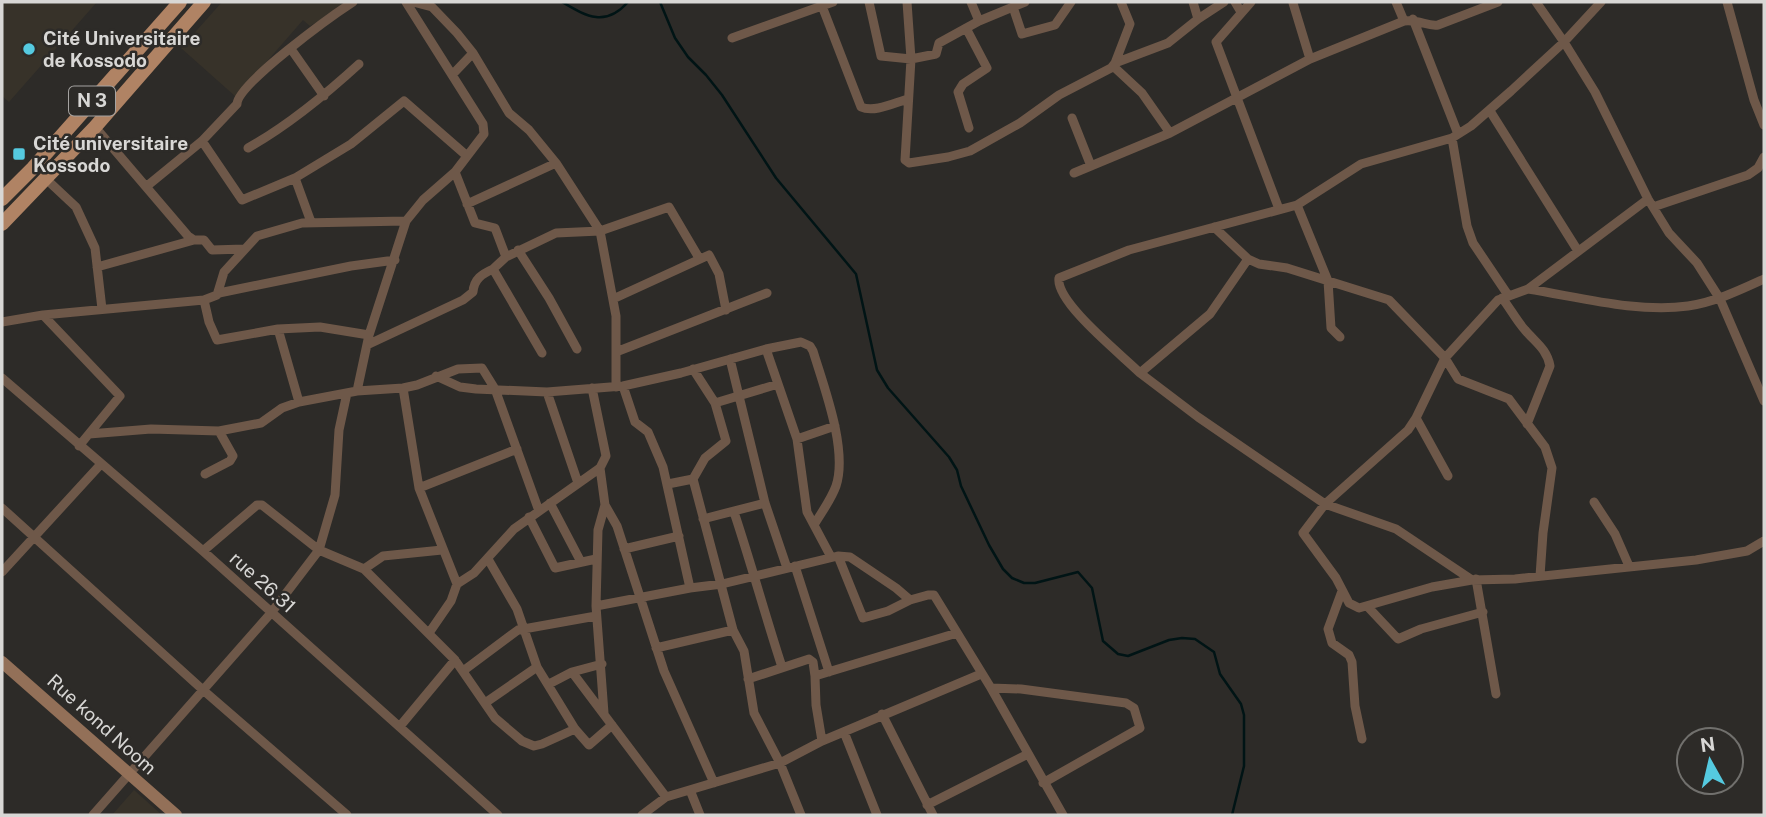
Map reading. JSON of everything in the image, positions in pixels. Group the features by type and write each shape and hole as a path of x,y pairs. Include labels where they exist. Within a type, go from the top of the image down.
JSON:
{"main road":[{"name":"N 3","path":"2,199 33,168 180,2"},
{"name":"N 3","path":"2,223 94,127 204,2"}],"street":[{"path":"146,186 202,141 237,104 237,97 243,90 322,23 353,2"},
{"path":"357,391 369,335 406,220 428,195 455,172 484,134 483,124 406,2"},
{"path":"413,2 432,7 473,53 509,113 529,130 556,163 600,232 613,299 620,386 635,422 648,432 668,484 690,588"},
{"path":"732,38 833,2"},
{"path":"869,2 881,56 911,59 936,54 939,43 979,20 1025,2"},
{"path":"907,2 911,59 905,162 948,157 970,151 1013,128 1059,95 1114,64 1168,43 1224,2"},
{"path":"971,2 979,20"},
{"path":"1013,7 1023,34 1055,25 1071,2"},
{"path":"1114,64 1130,24 1121,2"},
{"path":"1193,2 1198,19"},
{"path":"1235,2 1241,12"},
{"path":"1251,2 1216,42 1279,209"},
{"path":"1396,2 1409,20 1455,136 1467,226 1473,243 1526,332 1542,346 1549,361 1550,366 1527,424"},
{"path":"1074,173 1170,132 1310,59 1409,20 1438,25 1498,2"},
{"path":"1536,2 1595,92 1650,203 1672,238 1697,263 1720,299 1764,401"},
{"path":"1496,694 1483,612 1474,580 1396,529 1325,504 1198,417 1140,373 1076,312 1058,285 1059,278 1129,250 1297,205 1360,164 1455,136 1490,111 1564,42 1601,2"},
{"path":"1727,2 1754,100 1764,125"},
{"path":"1293,3 1310,59"},
{"path":"822,6 861,107 876,108 908,99"},
{"path":"966,28 987,68 963,84 958,92 969,128"},
{"path":"291,49 324,96"},
{"path":"452,75 473,53"},
{"path":"248,148 281,129 324,96 359,64"},
{"path":"1114,64 1142,93 1170,132"},
{"path":"202,141 242,200 295,178 351,144 404,100 467,156"},
{"path":"1490,111 1578,251"},
{"path":"1072,118 1091,166"},
{"path":"94,127 194,240"},
{"path":"1764,157 1758,168 1748,175 1650,203 1578,251 1528,289 1505,296 1445,358 1408,430 1325,504 1303,533 1354,607 1367,606 1432,587 1474,580 1696,560 1747,551 1764,541"},
{"path":"467,204 556,163"},
{"path":"455,172 475,224 495,228 506,257"},
{"path":"46,178 76,207 95,248 102,309"},
{"path":"295,178 311,222"},
{"path":"1297,205 1328,281 1331,328 1340,337"},
{"path":"367,345 463,300 473,292 481,275 518,250 556,233 600,232 669,207 699,258"},
{"path":"219,293 224,272 257,236 311,222 406,220"},
{"path":"1214,227 1248,259 1262,265 1287,268 1389,300 1445,358 1461,381 1509,399 1545,447 1552,468 1540,576"},
{"path":"97,267 194,240 204,240 212,250 244,248"},
{"path":"518,250 577,349"},
{"path":"613,299 710,255 719,274 726,310"},
{"path":"1140,373 1210,314 1248,259"},
{"path":"2,322 43,315 204,299 219,293 395,260"},
{"path":"493,269 542,353"},
{"path":"1528,289 1644,307 1687,306 1720,299 1764,279"},
{"path":"616,352 767,293"},
{"path":"204,299 209,322 217,340 278,329 328,327 369,335"},
{"path":"43,315 120,396 79,446"},
{"path":"278,329 299,402"},
{"path":"436,376 465,388 547,392 620,386 801,342 810,346 835,426 838,458 837,484 814,525"},
{"path":"766,349 797,439 805,505 834,556 863,618 888,611 910,600 934,595 991,688 1063,815"},
{"path":"730,359 765,503 829,672"},
{"path":"89,434 150,429 219,431 261,423 282,408 299,402 357,391 403,388 464,367 482,368 495,389 539,511"},
{"path":"693,369 715,403 726,441 705,458 693,479 733,630 744,651 754,713 780,763 802,815"},
{"name":"rue 26.31","path":"2,378 401,725 498,815"},
{"path":"715,403 778,384"},
{"path":"403,388 419,488 457,584"},
{"path":"429,633 451,601 457,584 474,573 514,529 600,468 606,456 592,388"},
{"path":"547,392 579,483"},
{"path":"93,815 271,613 319,550 335,495 339,430 347,393"},
{"path":"1416,418 1448,476"},
{"path":"797,439 835,426"},
{"path":"205,474 230,461 233,456 219,431"},
{"path":"419,488 517,449"},
{"path":"2,572 101,464"},
{"path":"600,468 605,505 617,526 656,648 714,783"},
{"path":"668,484 693,479"},
{"path":"1594,502 1615,534 1629,566"},
{"path":"550,503 581,562"},
{"path":"703,519 765,503"},
{"path":"203,551 260,504 319,550 364,569 455,660 495,718 522,741 534,746 575,729"},
{"path":"604,713 596,611 596,559 598,530 605,505"},
{"path":"2,508 203,690 347,815"},
{"path":"733,512 750,558 753,577 782,667"},
{"path":"529,517 555,568 596,559"},
{"path":"624,549 679,536"},
{"path":"364,569 383,556 442,550"},
{"path":"463,671 508,635 525,628 640,598 722,584 834,556 850,557 897,588 910,600"},
{"path":"488,559 517,609 537,667 575,729 589,745 612,725"},
{"path":"1342,591 1328,629 1332,643 1349,655 1352,662 1355,706 1362,739"},
{"path":"1367,606 1398,639 1421,629 1483,612"},
{"path":"656,648 733,630"},
{"path":"815,676 957,633"},
{"path":"748,679 809,659 813,662 822,741"},
{"path":"401,725 455,660"},
{"name":"Rue kond Noom","path":"2,662 176,815"},
{"path":"549,684 572,672 602,664"},
{"path":"485,702 537,667"},
{"path":"572,672 666,797"},
{"path":"642,815 666,797 780,763 882,714 981,674"},
{"path":"991,688 1021,689 1126,703 1134,708 1139,729 1043,783"},
{"path":"882,714 933,815"},
{"path":"844,732 877,815"},
{"path":"927,806 1028,754"},
{"path":"690,790 700,815"}],"shaded area":[{"name":"Cité Universitaire de Kossodo","path":"2,2 97,2 9,102 2,96"},
{"path":"222,2 351,2 310,26 303,20 236,97 181,48"},
{"path":"134,790 162,815 112,815"}],"waterway":[{"path":"562,2 595,17 611,15 628,2"},
{"path":"660,2 675,38 688,57 722,95 776,178 856,274 877,370 888,388 949,457 989,545 1003,569 1012,578 1024,583 1035,583 1078,572 1092,588 1103,641 1118,654 1128,656 1169,640 1182,638 1195,639 1214,652 1220,674 1241,704 1244,715 1244,766 1232,815"}],"place":[{"name":"Cité Universitaire de Kossodo","path":"29,49"},
{"name":"Cité universitaire Kossodo","path":"19,154"}]}
